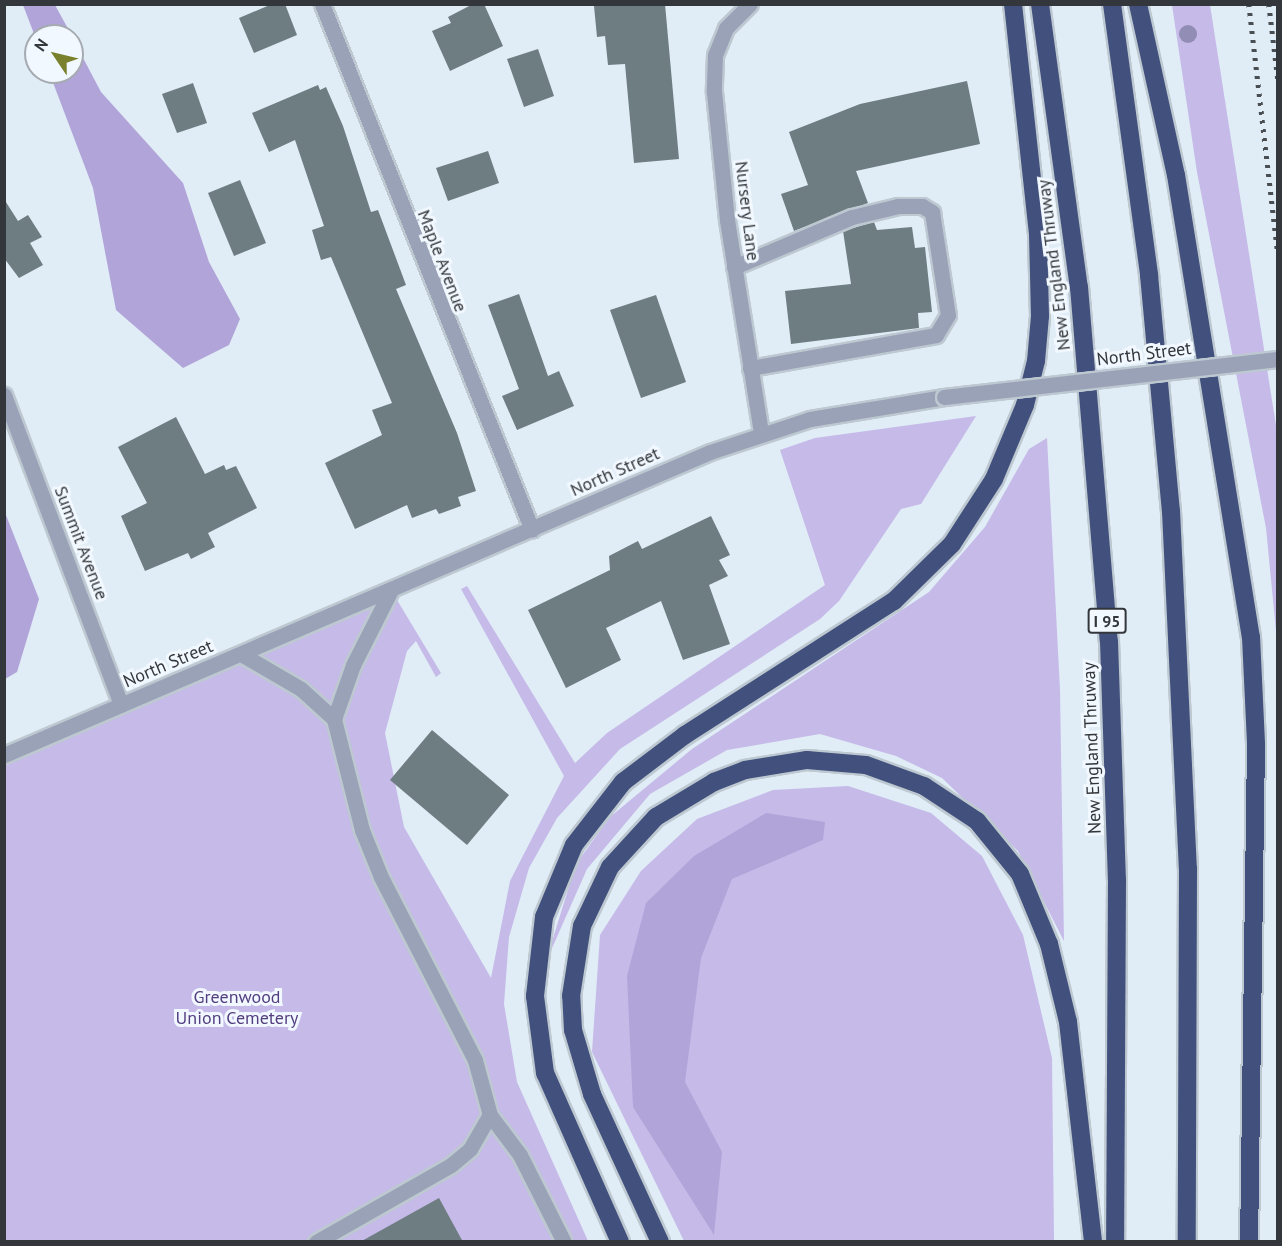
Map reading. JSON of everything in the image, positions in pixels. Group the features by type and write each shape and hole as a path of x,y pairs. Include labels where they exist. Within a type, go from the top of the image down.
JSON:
{"highway":[{"path":"620,1242 545,1073 535,996 544,917 574,844 623,782 685,735 894,601 952,544 994,479 1025,405 1036,361 1040,316 1038,234 1013,4"},
{"name":"New England Thruway","path":"1040,4 1079,286 1109,641 1117,892 1115,1242"},
{"path":"1112,4 1149,275 1173,534 1188,869 1187,1242"},
{"path":"1138,4 1176,175 1251,638 1256,777 1249,1242"},
{"path":"660,1242 596,1103 578,1052 571,996 582,926 610,867 656,817 714,782 745,770 807,760 866,765 924,786 977,821 1020,874 1049,944 1068,1022 1093,1242"}],"street":[{"name":"Maple Avenue","path":"322,4 532,530"},
{"name":"Nursery Lane","path":"750,4 726,28 715,55 714,92 734,267 761,433"},
{"path":"734,267 852,217 898,206 922,206 932,212 948,315 936,335 750,368"},
{"name":"North Street","path":"4,755 761,433 852,409 1278,359"},
{"name":"Summit Avenue","path":"4,395 121,705"},
{"path":"334,719 353,665 391,590"},
{"path":"241,654 301,689 334,719 366,840 475,1060 490,1115 520,1155 564,1242"},
{"path":"316,1242 451,1165 470,1149 490,1115"}],"green space":[{"path":"1172,5 1210,5 1277,432 1277,641 1266,528 1197,172"},
{"name":"Greenwood Union Cemetery","path":"976,416 921,504 901,509 839,601 820,619 620,749 557,818 529,868 509,937 504,1004 517,1082 588,1241 5,1242 5,754 391,590 441,673 436,677 416,641 407,651 385,733 404,827 491,978 510,881 564,776 461,589 467,586 575,763 607,733 825,585 780,450 815,438"},
{"path":"1047,438 1060,690 1064,941 1018,851 942,778 896,756 820,734 727,750 650,794 587,869 545,964 576,864 610,817 692,749 929,592 985,527 1029,449"},
{"path":"848,786 931,813 982,856 1023,935 1052,1058 1054,1241 684,1241 592,1052 600,935 641,871 697,819 773,790"}],"shaded area":[{"path":"23,5 55,5 65,24 30,24"},
{"path":"84,60 101,92 183,183 209,262 240,319 229,345 183,368 116,310 93,188 54,84 84,84"},
{"path":"4,510 39,599 17,672 5,679"},
{"path":"766,813 825,822 823,840 732,879 701,958 685,1082 722,1152 714,1235 633,1107 627,976 646,903 694,856"}],"building":[{"path":"272,4 285,4 297,35 254,53 239,18"},
{"path":"473,4 484,4 503,46 450,71 432,31 451,23 448,17"},
{"path":"665,4 679,159 634,163 625,64 608,65 605,36 597,37 594,6"},
{"path":"538,49 554,96 524,107 507,59"},
{"path":"967,81 980,144 856,171 868,203 794,231 781,194 808,185 789,132 860,104"},
{"path":"193,83 207,123 177,133 162,94"},
{"path":"318,85 320,90 326,87 343,126 371,212 378,210 406,285 396,289 457,433 476,491 458,497 461,506 439,514 436,509 412,518 407,505 355,529 325,463 382,435 372,410 392,403 331,257 321,260 312,230 324,226 295,140 269,152 252,113"},
{"path":"488,151 499,183 448,201 436,168"},
{"path":"240,180 266,243 234,256 208,193"},
{"path":"4,199 18,221 28,215 42,237 30,243 43,265 19,278 4,258"},
{"path":"874,222 877,230 912,227 915,248 925,247 932,312 918,313 919,328 791,344 785,291 851,284 843,231"},
{"path":"519,294 548,376 559,371 574,406 517,430 502,396 519,389 488,305"},
{"path":"656,295 686,382 641,398 610,310"},
{"path":"176,417 205,474 224,465 226,470 236,466 257,508 208,533 215,547 191,559 188,553 145,571 121,516 147,503 118,447"},
{"path":"711,516 730,555 719,560 728,576 709,585 730,644 683,660 661,601 606,628 621,660 566,688 528,610 610,570 609,556 638,541 642,549"},
{"path":"432,730 509,795 467,845 390,780"},
{"path":"439,1198 463,1242 360,1242"}],"railway":[{"path":"1249,4 1278,254"},
{"path":"1269,4 1278,80"}]}
